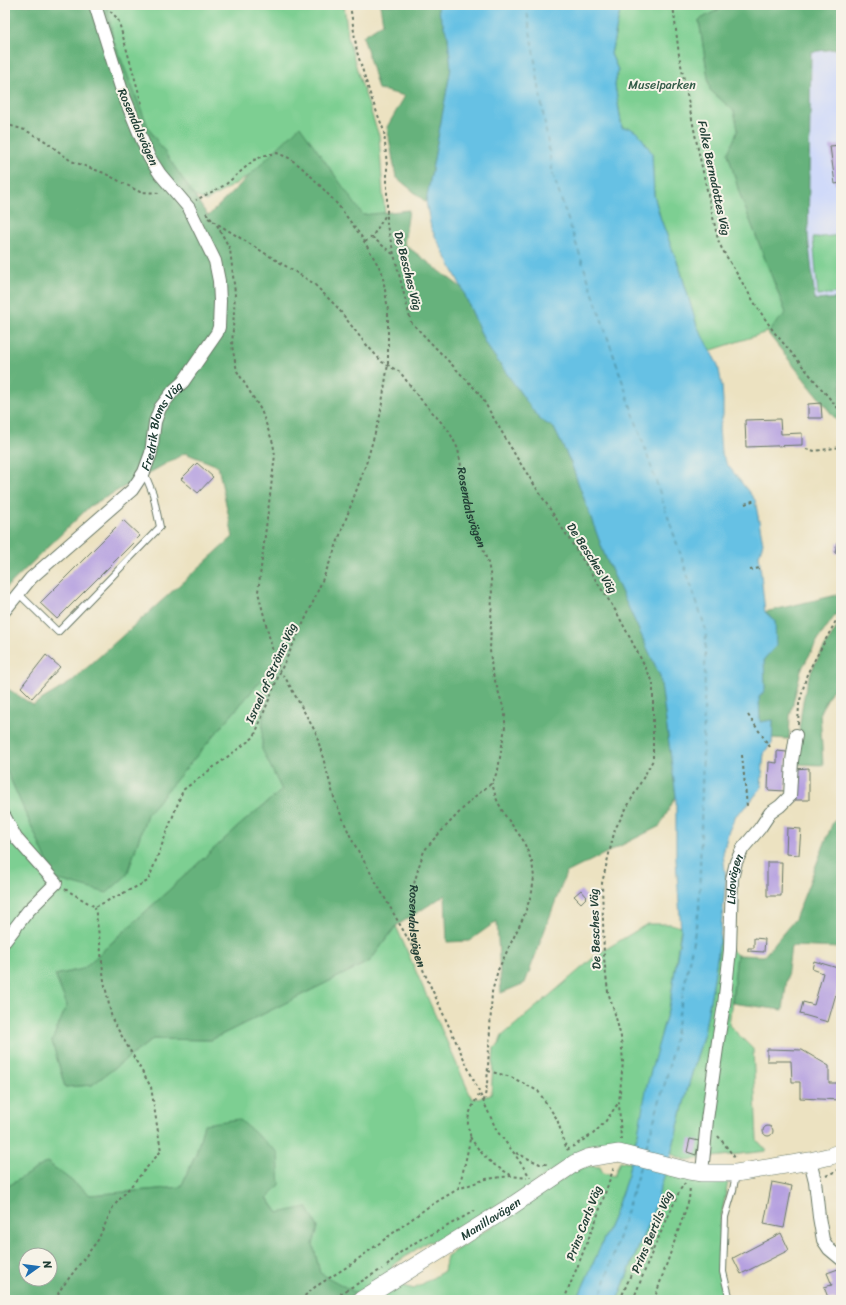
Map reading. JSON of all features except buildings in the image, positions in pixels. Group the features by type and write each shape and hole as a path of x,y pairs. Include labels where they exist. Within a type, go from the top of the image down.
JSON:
{"street":[{"name":"Rosendalsvägen","path":"95,5 122,91 149,157 160,174 186,205"},
{"name":"Fredrik Bloms Väg","path":"5,610 31,578 132,490 144,472 151,453 155,422 160,408 174,390 184,382 217,333 219,327 220,301 217,270 189,208 186,205"},
{"name":"Lidovägen","path":"691,1173 707,1120 724,1005 730,950 732,879 736,862 743,848 760,828 770,812 780,806 790,796 792,761 796,735"},
{"path":"5,817 16,838 56,883 28,911 5,941"},
{"path":"622,1154 691,1173 736,1166 810,1161 841,1152"},
{"name":"Manillavägen","path":"361,1300 513,1205 575,1163 587,1158 622,1154"},
{"path":"810,1161 815,1181 823,1240 829,1249 841,1259"}],"lane":[{"path":"19,594 58,632 160,527 153,494 144,472"},
{"path":"730,1300 723,1272 725,1217 733,1190 736,1166"}],"path":[{"name":"De Besches Väg","path":"350,5 357,52 371,97 384,131 387,167 387,226 411,322 479,393 517,458 617,613 653,682 654,760 615,829 602,883 604,958 608,992 620,1037 623,1062 619,1102 622,1154"},
{"name":"Folke Bernadottes Väg","path":"673,5 679,54 718,240 757,307 774,332 841,412"},
{"path":"108,10 118,19 143,110"},
{"path":"5,124 25,130 45,141 71,161 104,173 140,192 177,193"},
{"path":"186,205 225,185 254,160 266,154 277,153 289,158 313,178 338,206 365,242 382,272 388,311 388,364"},
{"path":"186,205 216,223"},
{"path":"204,212 216,223 230,249 235,293 232,346 238,371 261,410 273,443 275,455 258,592 273,652 280,672 286,679 316,733 335,801 352,840 418,956"},
{"path":"365,242 372,237 387,213"},
{"name":"Rosendalsvägen","path":"216,223 313,283 337,306 364,342 382,362 400,372 417,395 449,432 458,449 468,511 488,563 491,578 492,594 490,620 492,671 505,713 505,727 503,747 498,770 492,783 473,798 424,851 414,884 413,927 418,956 424,972 479,1095 484,1102 497,1131 531,1179"},
{"path":"372,237 394,255"},
{"name":"Israel af Ströms Väg","path":"94,907 148,881 183,790 254,737 280,672 311,607 332,557 366,464 380,416 388,364"},
{"path":"806,449 815,451 841,447"},
{"path":"744,504 755,500"},
{"path":"750,570 760,568"},
{"path":"796,735 799,704 807,674 841,614"},
{"path":"748,715 770,747"},
{"path":"742,755 747,806"},
{"path":"484,1102 487,1085 492,992 498,970 524,916 532,892 534,877 532,862 523,840 504,814 496,798 492,783"},
{"path":"54,1300 98,1240 113,1207 162,1151 151,1086 112,1019 104,981 94,907 56,883"},
{"path":"488,1071 511,1076 538,1091 557,1119 567,1150 593,1134 605,1122 619,1102"},
{"path":"458,1189 470,1137 468,1126 469,1114 471,1107 479,1095"},
{"path":"707,1120 736,1166"},
{"path":"470,1137 480,1152 489,1161 511,1176"},
{"path":"514,1153 540,1164 560,1163 564,1170"},
{"name":"Prins Carls Väg","path":"564,1300 622,1154"},
{"path":"815,1181 841,1168"},
{"path":"654,1300 688,1200 691,1173"},
{"name":"Prins Bertils Väg","path":"633,1300 653,1250 680,1190 691,1173"},
{"path":"300,1300 428,1207 458,1189 486,1179 511,1176 531,1179"},
{"path":"524,1182 531,1179"},
{"path":"330,1300 388,1265 398,1254 424,1237 433,1234 479,1208"},
{"path":"620,1300 639,1256 653,1250"}],"shaded area":[{"path":"841,49 841,298 815,300 808,236 811,52"}],"green space":[{"path":"5,5 107,5 113,39 149,129 208,216 300,126 363,215 409,210 404,244 462,288 485,343 539,419 554,428 571,463 605,556 660,676 676,796 660,826 566,873 525,983 501,993 497,921 469,941 447,942 445,895 396,926 370,961 211,1040 153,1039 92,1085 65,1087 52,1041 67,1005 55,975 83,969 241,824 282,790 262,749 264,677 147,814 127,875 107,893 55,879 5,767 5,687 33,705 71,682 233,537 218,466 185,453 90,506 5,589"},
{"path":"100,5 344,5 348,38 379,136 388,241 274,161 206,201 190,194 150,149"},
{"path":"380,5 439,5 438,10 448,37 451,68 426,202 396,177 387,127 405,96 378,89 363,36 383,23"},
{"name":"Museiparken","path":"619,5 727,5 699,20 710,90 734,111 739,130 728,153 739,192 786,313 767,332 709,351 697,326 680,269 661,220 654,195 652,153 622,128 615,85 618,70 611,54 620,11"},
{"path":"727,5 841,5 841,48 811,52 808,236 815,300 841,298 841,426 767,332 786,313 739,192 728,153 738,130 734,111 710,90 699,20"},
{"path":"841,235 841,293 818,295 813,238"},
{"path":"841,594 841,607 819,638 801,670 790,716 789,739 772,738 773,720 760,722 759,697 765,690 764,659 775,621 765,612"},
{"path":"841,620 841,680 831,692 820,712 823,765 796,764 801,711 808,680 819,657"},
{"path":"264,677 262,749 282,790 241,824 83,969 55,975 67,1005 52,1041 65,1087 92,1085 153,1039 211,1040 370,961 396,926 472,1099 491,1095 494,1048 498,1046 502,1036 598,954 647,924 671,924 681,927 670,1003 638,1133 632,1151 603,1144 590,1145 521,1193 443,1241 427,1242 392,1266 392,1273 358,1294 320,1274 313,1244 318,1227 278,1213 267,1197 280,1185 204,1125 196,1154 181,1187 90,1195 47,1162 5,1188 5,767 55,879 127,875 147,814"},
{"path":"841,817 841,948 791,946 783,1010 732,1003 737,955 764,956 795,919 833,822"},
{"path":"720,938 737,955 729,1025 753,1049 757,1140 767,1151 686,1160 671,1154 688,1087 704,1033"},
{"path":"239,1119 278,1153 280,1185 267,1198 278,1213 307,1207 318,1227 313,1244 320,1273 358,1294 347,1300 5,1300 5,1188 47,1162 90,1195 181,1187 196,1154 204,1124"},
{"path":"620,1161 630,1163 628,1175 613,1218 577,1300 376,1300 399,1285 414,1289 444,1271 447,1256 575,1171 588,1166 600,1167 603,1173 614,1176"},
{"path":"665,1172 694,1181 728,1182 720,1223 719,1268 727,1300 617,1300 654,1209"}],"water":[{"path":"439,5 619,5 620,11 611,54 618,70 615,85 622,128 630,128 639,134 652,153 654,195 661,220 680,269 697,326 718,365 723,401 723,415 719,428 721,452 727,464 755,500 763,543 759,555 765,612 775,621 776,646 764,659 765,690 759,697 760,722 773,720 772,744 764,752 761,788 747,806 736,815 728,833 723,854 726,879 720,938 704,1033 688,1087 671,1154 654,1209 617,1300 577,1300 613,1218 628,1175 647,1085 670,1003 681,931 676,860 676,796 660,676 605,556 571,463 554,428 539,419 485,343 462,288 431,228 426,202 451,68 448,37 438,10"}],"ferry route":[{"path":"526,5 553,175 706,630 699,910 667,1076 645,1151"},
{"path":"598,1300 604,1286 640,1167"}]}
